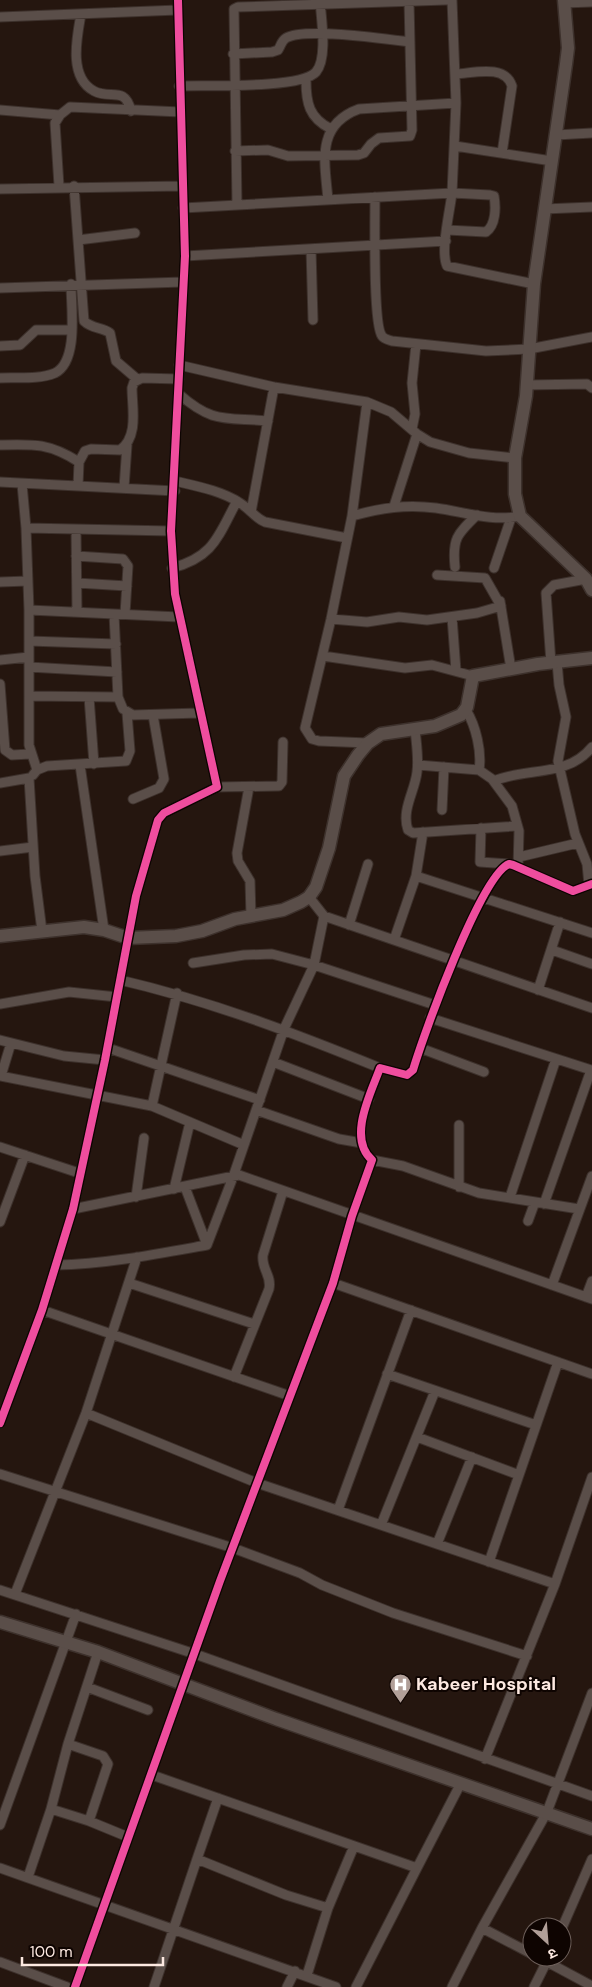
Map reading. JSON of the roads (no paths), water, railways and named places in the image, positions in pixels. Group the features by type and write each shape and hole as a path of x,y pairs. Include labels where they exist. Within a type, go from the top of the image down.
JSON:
{"street":[{"path":"178,0 185,256 175,486 171,531 172,568 179,617 217,787"},
{"path":"237,205 233,14 238,7 320,2 446,0"},
{"path":"452,0 456,74 455,146 445,262 451,268 534,284"},
{"path":"235,151 268,150 288,156 364,153 379,138 410,136 412,130 412,105 409,1"},
{"path":"179,86 234,85 306,80 317,72 322,59 320,2"},
{"path":"494,568 516,517 515,458 526,385 534,284 568,48 564,2 592,2"},
{"path":"0,17 178,10"},
{"path":"81,14 77,57 82,78 93,91 101,94 115,93 124,97 130,102 131,111"},
{"path":"233,54 272,52 278,50 282,41 288,36 322,33 410,42"},
{"path":"456,74 498,72 505,73 510,78 512,86 502,153"},
{"path":"306,80 308,109 320,124 331,129"},
{"path":"328,200 324,156 326,142 337,120 359,109 456,103"},
{"path":"59,186 55,123 60,115 70,107 180,112"},
{"path":"0,110 60,115"},
{"path":"556,135 592,132"},
{"path":"455,146 552,161"},
{"path":"0,189 59,186 182,186"},
{"path":"74,186 84,321 93,328 106,330 110,333 116,362 137,379 179,379"},
{"path":"183,208 452,193 494,196 495,210 491,228 486,232 447,230"},
{"path":"375,198 380,331 382,337 392,342 486,351 529,350 592,337"},
{"path":"544,209 592,206"},
{"path":"78,240 135,233"},
{"path":"185,256 446,241"},
{"path":"311,249 313,320"},
{"path":"0,288 70,284 81,286 183,282"},
{"path":"0,378 32,377 56,372 65,364 70,351 72,330 70,284"},
{"path":"0,346 20,345 36,330 72,330"},
{"path":"394,506 415,432 412,383 416,344"},
{"path":"179,365 274,387 367,402 391,412 430,442 450,449 515,458"},
{"path":"124,488 127,445 132,430 132,388 137,379"},
{"path":"526,385 587,384 592,388"},
{"path":"251,512 274,387"},
{"path":"178,394 194,407 213,417 268,421"},
{"path":"367,402 352,516 331,620 305,728 307,734 312,739 319,741 368,743"},
{"path":"0,445 45,446 60,450 79,462"},
{"path":"78,486 79,462 85,451 91,449 114,451 120,450 127,445"},
{"path":"0,482 124,488 175,486 206,489 237,501 265,522 347,538"},
{"path":"22,484 26,528 29,610 30,754 37,770"},
{"path":"172,568 192,562 204,555 213,545 237,501"},
{"path":"352,516 394,506 435,508 477,515 516,517 589,584"},
{"path":"455,567 454,553 457,537 477,515"},
{"path":"26,528 171,531"},
{"path":"76,530 77,612"},
{"path":"76,556 123,559 128,566 125,614"},
{"path":"437,575 485,578 501,606"},
{"path":"0,582 28,582"},
{"path":"77,583 127,586"},
{"path":"481,828 480,862 514,866 573,891 591,884 587,864 579,846 560,767 559,749 566,717 554,662 546,592 554,586 589,584"},
{"path":"496,586 511,669"},
{"path":"331,620 367,622 399,618 427,620 452,617 501,606"},
{"path":"29,610 179,617"},
{"path":"0,783 29,778 37,770 47,766 122,762 129,756 127,713 118,697 114,614"},
{"path":"452,617 456,671"},
{"path":"29,640 116,644"},
{"path":"323,656 405,668 432,665 473,676 554,662 592,658"},
{"path":"0,660 29,657"},
{"path":"29,667 117,672"},
{"path":"473,676 466,710 474,727 480,761 479,770"},
{"path":"0,684 5,750 12,755 30,754"},
{"path":"29,696 118,697"},
{"path":"89,697 94,764"},
{"path":"0,936 84,927 104,930 128,938 145,939 202,931 235,919 283,910 309,897 316,887 329,848 344,776 368,743 382,734 435,726 451,721 466,710"},
{"path":"127,713 153,715 199,713"},
{"path":"133,799 159,788 164,779 153,715"},
{"path":"416,728 417,776 410,792 406,823 410,832 518,826"},
{"path":"0,1424 42,1310 73,1209 79,1172 106,1060 136,896 158,820 164,813 217,787 281,785 283,742"},
{"path":"494,781 508,776 544,772 580,761 592,747"},
{"path":"80,765 104,930"},
{"path":"418,765 479,770 494,781 512,806 518,826 518,857 514,866"},
{"path":"442,810 444,767"},
{"path":"29,778 32,847 42,931"},
{"path":"249,787 237,853 238,861 250,881 250,916"},
{"path":"394,940 416,876 423,832"},
{"path":"518,857 579,846 592,848"},
{"path":"0,851 32,847"},
{"path":"349,925 368,864"},
{"path":"120,980 177,993 284,1029 380,1068 407,1075 413,1070 430,1018 453,960 483,899 501,868 514,866"},
{"path":"416,876 592,933"},
{"path":"309,897 324,916 592,1008"},
{"path":"207,1245 233,1177 284,1029 314,965 324,916"},
{"path":"538,990 560,922"},
{"path":"552,950 592,964"},
{"path":"193,963 261,953 283,956 435,1005"},
{"path":"0,1004 69,992 117,997"},
{"path":"152,1106 177,993"},
{"path":"430,1018 591,1070 539,1203 528,1221"},
{"path":"0,1040 64,1056 106,1060"},
{"path":"11,1043 1,1076 152,1106 244,1144"},
{"path":"108,1048 260,1100"},
{"path":"420,1048 484,1072"},
{"path":"510,1197 556,1059"},
{"path":"273,1062 369,1099"},
{"path":"380,1068 369,1099 361,1133 363,1149 372,1160 403,1166 479,1193 580,1210"},
{"path":"256,1110 339,1139 362,1143"},
{"path":"174,1189 190,1122"},
{"path":"459,1125 459,1187"},
{"path":"136,1197 144,1138"},
{"path":"0,1147 79,1172"},
{"path":"0,1222 25,1155"},
{"path":"75,1987 128,1837 185,1685 232,1548 333,1283 352,1216 372,1160"},
{"path":"73,1209 239,1175 589,1298 592,1281"},
{"path":"552,1285 592,1176"},
{"path":"185,1187 207,1245"},
{"path":"234,1377 269,1289 270,1277 262,1263 263,1255 283,1191"},
{"path":"56,1265 76,1265 137,1257 207,1245"},
{"path":"15,1594 86,1413 137,1257"},
{"path":"129,1283 254,1324"},
{"path":"333,1283 592,1374"},
{"path":"42,1310 290,1396"},
{"path":"338,1510 411,1310"},
{"path":"489,1562 558,1362"},
{"path":"387,1374 536,1425"},
{"path":"381,1525 435,1390"},
{"path":"86,1413 257,1483 555,1584"},
{"path":"417,1437 519,1475"},
{"path":"437,1544 472,1457"},
{"path":"0,1474 232,1548 300,1573 322,1585 393,1613 526,1656"},
{"path":"485,1759 555,1584 592,1477"},
{"path":"0,1590 195,1654 592,1796"},
{"path":"0,1825 76,1614"},
{"path":"0,1622 98,1652 185,1685 592,1829"},
{"path":"28,1877 51,1809 68,1744 98,1652"},
{"path":"87,1687 148,1710"},
{"path":"452,1987 482,1928 547,1812 556,1783 589,1712 592,1693"},
{"path":"68,1744 103,1756 107,1760 108,1764 90,1821"},
{"path":"152,1775 417,1868"},
{"path":"356,1987 461,1783"},
{"path":"154,1987 218,1798"},
{"path":"51,1809 90,1821 128,1837"},
{"path":"306,1975 328,1908 354,1846"},
{"path":"197,1859 286,1895 328,1908"},
{"path":"567,1917 592,1859"},
{"path":"0,1868 336,1987"},
{"path":"482,1928 522,1949"},
{"path":"0,1962 67,1987"},
{"path":"534,1987 544,1967"},
{"path":"561,1967 592,1986"},
{"path":"287,1987 295,1971"}],"place":[{"name":"Kabeer Hospital","path":"400,1703"}]}
